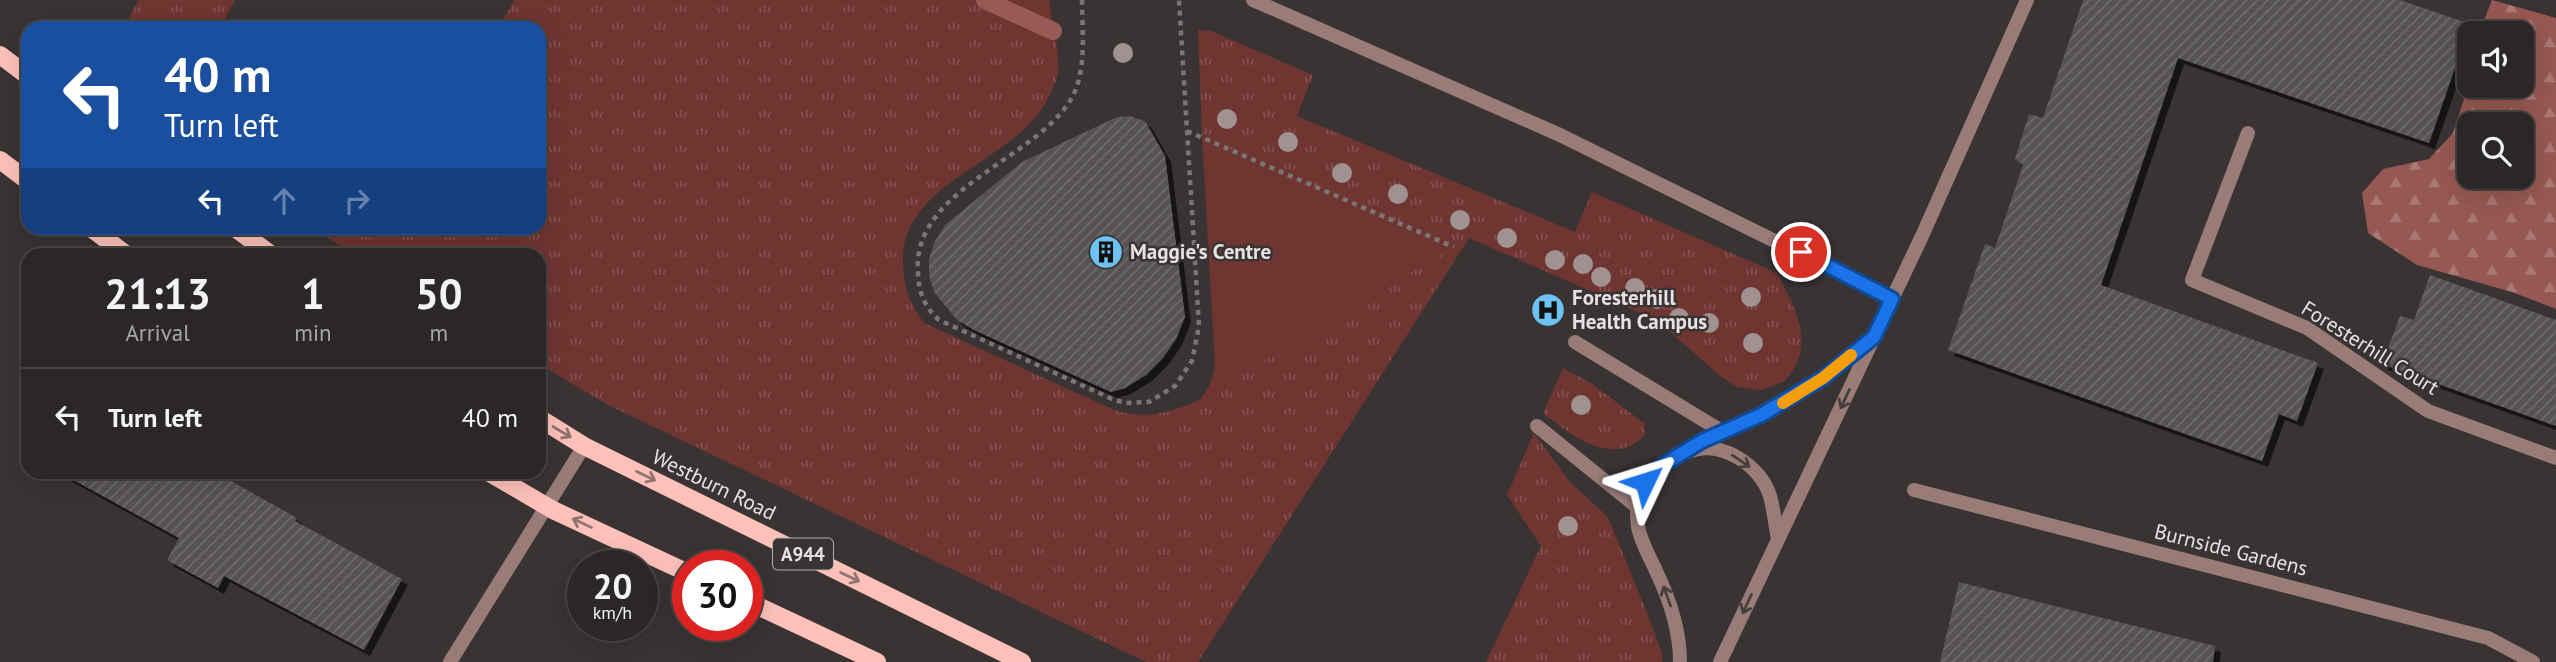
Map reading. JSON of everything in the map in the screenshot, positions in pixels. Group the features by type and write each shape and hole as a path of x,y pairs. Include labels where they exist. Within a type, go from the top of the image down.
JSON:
{"main road":[{"path":"0,55 21,71"},
{"path":"0,160 21,176"},
{"path":"100,235 117,248"},
{"path":"244,235 262,248"},
{"name":"Westburn Road","path":"546,422 584,446 1022,662"},
{"path":"500,479 547,506 672,565"},
{"path":"763,609 877,662"}],"street":[{"path":"1253,0 1560,135 1892,299"},
{"path":"1720,662 1892,299 2027,0"},
{"name":"Foresterhill Court","path":"2248,133 2192,281 2307,328 2428,411 2556,458"},
{"path":"1680,662 1680,640 1671,607 1638,530 1636,506 1645,482 1663,465 1702,441 1792,399 1874,337"},
{"path":"1575,342 1723,432"},
{"path":"1537,426 1636,506"},
{"path":"450,662 584,446"},
{"path":"1677,456 1698,449 1720,450 1739,458 1758,474 1770,494 1778,539"},
{"name":"Burnside Gardens","path":"1914,490 2488,638 2533,662"}],"path":[{"path":"1082,0 1082,71 1070,103 1050,127 957,195 933,218 922,240 917,263 919,289 927,309 939,320 1125,403 1149,402 1175,386 1192,361 1199,326 1179,0"},
{"path":"1187,131 1454,247"}],"green space":[{"path":"139,0 235,0 224,21 127,21"},
{"path":"514,0 1049,0 1058,66 1050,94 1035,118 1014,138 940,191 920,211 907,235 903,264 905,282 911,302 924,323 1125,413 1158,414 1201,399 1327,193 1202,137 1198,30 1211,31 1313,75 1297,116 1575,232 1592,192 1777,273 1799,324 1799,357 1785,381 1761,390 1737,387 1719,375 1657,320 1469,238 1198,662 1146,662 608,405 546,368 546,248 344,248 324,235 546,235 546,21 503,21"},
{"path":"2492,0 2556,18 2556,309 2512,292 2417,265 2368,233 2362,193 2383,169 2429,159 2453,133 2457,121 2457,189 2534,189 2534,112 2460,112 2464,98 2534,98 2534,21 2484,21"},
{"path":"1202,137 1454,247 1201,399 1210,384 1215,366"},
{"path":"1563,368 1591,383 1645,424 1644,436 1632,445 1605,449 1579,438 1543,413"},
{"path":"1534,433 1569,481 1608,517 1662,653 1662,662 1486,662 1541,546 1507,495"}],"building":[{"path":"2083,0 2400,0 2461,21 2457,21 2457,62 2429,143 2178,58 2101,285 2318,363 2297,421 2279,414 2262,461 1948,350 1985,244 1995,248 2023,165 2015,159 2029,114 2043,118"},
{"name":"Maggie's Centre","path":"1130,116 1145,121 1165,156 1185,317 1176,339 1163,358 1146,375 1125,388 1111,392 957,320 934,292 929,276 929,259 934,243 945,225 1022,162 1117,117"},
{"path":"2430,275 2556,320 2556,426 2382,364 2400,316 2414,320"},
{"path":"72,479 227,479 297,518 295,521 402,579 364,650 224,576 218,588 167,560 179,538"},
{"path":"1959,582 2215,646 2213,662 1940,662"}],"waterway":[{"path":"985,0 1053,31"}],"slow traffic":[{"path":"1783,403 1823,378 1851,355"}],"place":[{"name":"Maggie's Centre","path":"1106,252"},
{"name":"Foresterhill Health Campus","path":"1548,310"}],"route":[{"path":"1645,482 1663,465 1702,441 1792,399 1874,337 1892,299 1801,252"}]}
